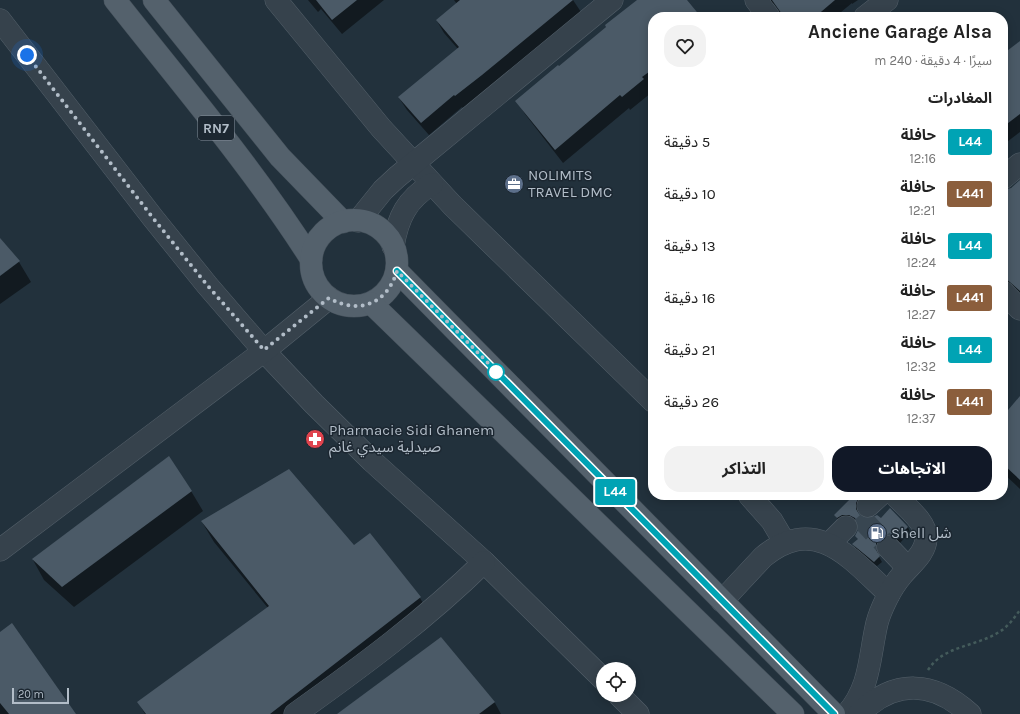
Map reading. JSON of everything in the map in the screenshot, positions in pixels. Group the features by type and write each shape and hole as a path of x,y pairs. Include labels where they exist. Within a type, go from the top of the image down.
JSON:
{"main road":[{"name":"RN7","path":"115,0 250,169 271,198 311,259 315,281 321,291 339,304 350,306 361,306 371,303 380,297 388,290 394,281 397,271 397,258 388,236 380,228 370,224 351,221 301,180 280,157 154,0"},
{"path":"311,259 316,244 325,232 334,226 351,221"},
{"path":"397,271 834,714"},
{"path":"371,303 793,714"}],"street":[{"path":"276,0 350,92 432,184 648,396"},
{"path":"351,221 413,163 612,0"},
{"path":"756,0 765,12"},
{"path":"871,12 887,0"},
{"path":"0,20 153,218 207,285 264,350 314,404 367,456 484,562 596,672"},
{"path":"1008,174 1020,164"},
{"path":"393,246 399,221 404,209 421,190 432,184"},
{"path":"1008,297 1020,309"},
{"path":"0,550 264,350 329,298"},
{"path":"753,500 772,521 785,543"},
{"path":"847,714 860,696 866,681 878,621 889,594 926,544 926,530 900,500"},
{"path":"830,544 846,527"},
{"path":"722,601 763,556 774,548 785,543 803,539 821,541 830,544 848,556 889,594"},
{"path":"888,547 908,568"},
{"path":"295,714 414,626 484,562"},
{"path":"859,714 885,694 896,690 918,688 940,693 955,702 970,714"},
{"path":"626,702 638,714"}],"path":[{"path":"918,688 929,668 936,660 954,649 999,632 1007,626 1020,610"}],"building":[{"path":"316,0 357,0 332,20"},
{"path":"460,0 573,0 421,123 398,97 459,47 436,20"},
{"path":"637,0 687,0 697,12 648,12 648,73 642,77 644,79 622,97 620,95 555,150 515,101 606,27 605,25"},
{"path":"772,0 835,0 821,12 780,12"},
{"path":"1020,41 1020,114 1008,123 1008,50"},
{"path":"1020,180 1020,291 1008,280 1008,189"},
{"path":"0,238 20,261 0,276"},
{"path":"1020,396 1020,480 1008,469 1008,410"},
{"path":"169,456 192,491 62,587 32,559"},
{"path":"289,469 354,545 370,533 421,597 270,714 146,714 137,702 269,606 201,521"},
{"name":"Shell شل","path":"849,500 858,500 856,509 864,518 871,518 877,515 881,518 890,508 908,527 897,538 892,535 885,535 879,538 876,543 876,550 880,556 874,562 852,544 858,539 855,536 858,530 858,524 855,518 849,515 842,515 837,518 834,515"},
{"path":"12,623 76,714 9,714 0,703 0,632"},
{"path":"441,637 495,702 479,714 337,714"}],"tunnel":[{"path":"859,516 888,547"}],"bus line":[{"name":"L44","path":"397,271 834,714"}],"place":[{"name":"NOLIMITS TRAVEL DMC","path":"514,184"},
{"name":"Pharmacie Sidi Ghanem صيدلية سيدي غانم","path":"315,439"},
{"name":"Shell شل","path":"877,533"}],"route":[{"path":"27,55 153,218 207,285 264,350 329,298 339,304 350,306 361,306 371,303 388,290 394,281 397,271 498,373 496,372"}]}
